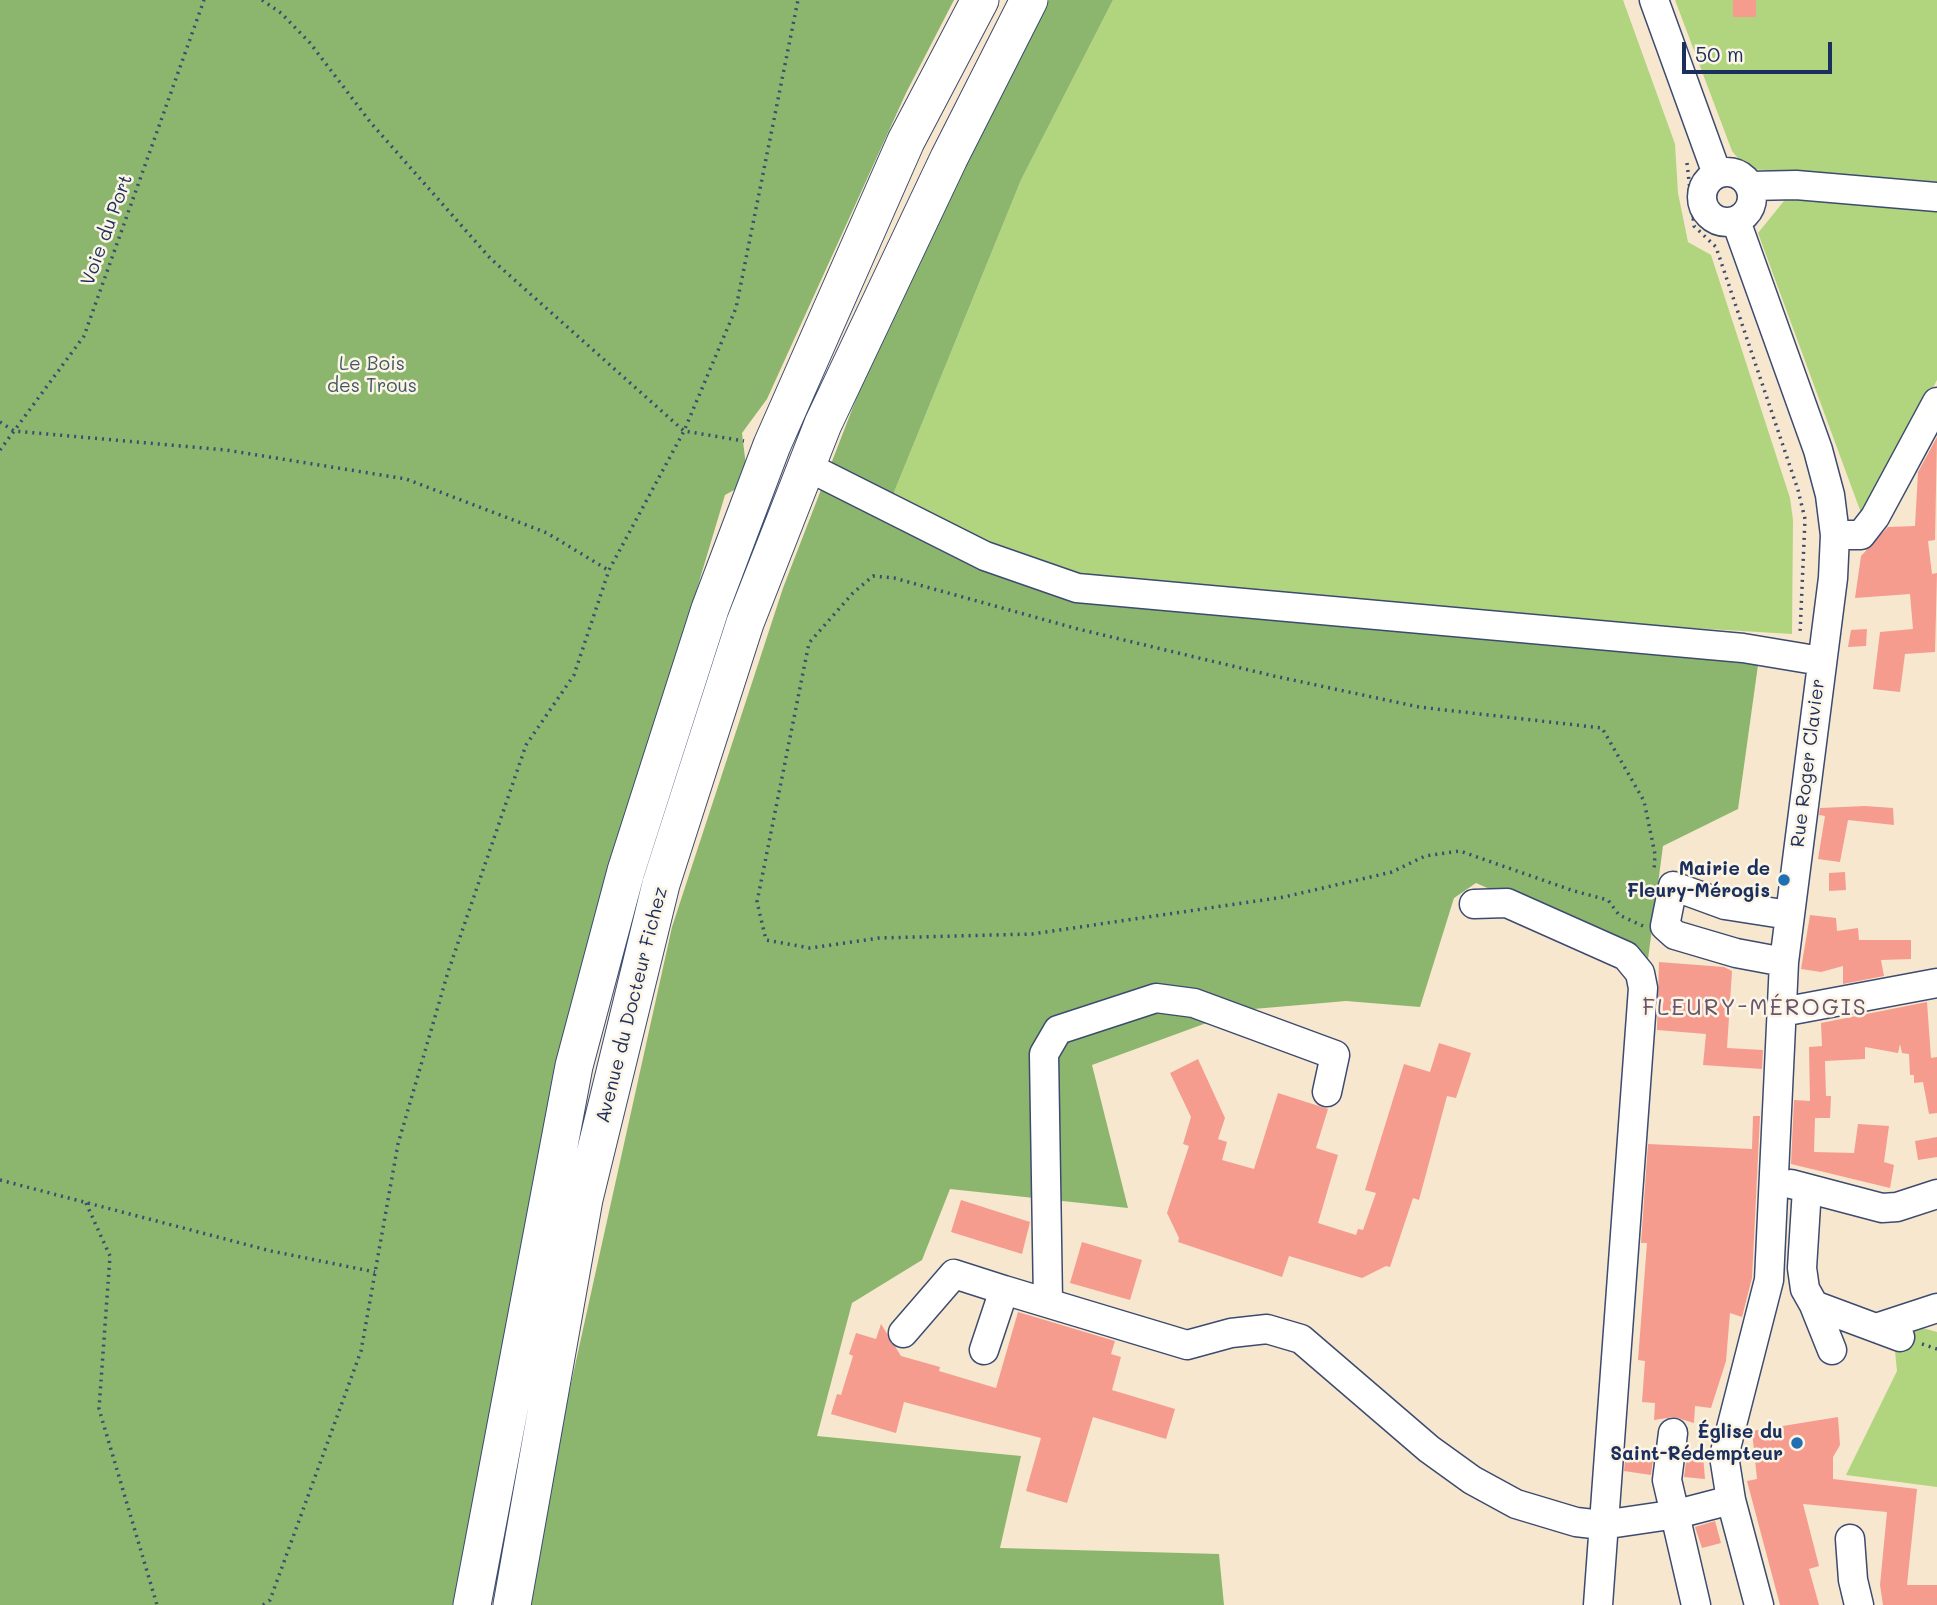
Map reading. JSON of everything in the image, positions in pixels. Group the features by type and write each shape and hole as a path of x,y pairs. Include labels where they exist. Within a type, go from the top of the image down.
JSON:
{"main road":[{"path":"472,1605 574,1066 626,872 710,609 772,445 906,141 980,0"},
{"name":"Avenue du Docteur Fichez","path":"512,1605 584,1199 661,884 746,623 823,424 949,158 1029,0"}],"street":[{"path":"1654,0 1717,174"},
{"path":"1727,171 1739,174 1750,186 1752,195 1749,210 1736,221 1714,219 1699,214 1703,188 1717,174 1727,171"},
{"path":"1750,186 1796,185 1937,197"},
{"name":"Rue Roger Clavier","path":"1736,221 1818,450 1830,495 1835,535 1833,578 1810,659 1784,962 1769,1280 1724,1456 1731,1500 1759,1605"},
{"path":"1835,535 1861,535 1875,517 1937,402"},
{"path":"806,466 985,556 1077,588 1743,648 1810,659"},
{"path":"1784,962 1736,953 1675,935 1665,926 1674,886 1725,905 1789,915"},
{"path":"1474,904 1507,903 1626,956 1640,974 1643,988 1598,1605"},
{"path":"1782,1012 1937,983"},
{"path":"1048,1302 1044,1054 1058,1030 1156,998 1194,1003 1335,1055 1326,1092"},
{"path":"1774,1182 1882,1208 1897,1207 1937,1194"},
{"path":"1807,1189 1802,1268 1805,1289 1832,1350"},
{"path":"904,1333 954,1273 1187,1345 1231,1333 1267,1329 1301,1339 1429,1449 1493,1493 1542,1513 1576,1522 1602,1525 1677,1514 1731,1500"},
{"path":"984,1350 1004,1290"},
{"path":"1814,1305 1888,1333 1937,1308"},
{"path":"1673,1433 1667,1480 1696,1605"},
{"path":"1850,1539 1853,1580 1859,1605"}],"path":[{"name":"Voie du Port","path":"0,450 84,336 204,0"},
{"path":"263,1605 270,1600 361,1351 398,1144 448,972 526,745 573,675 609,570 684,431 736,308 798,0"},
{"path":"265,1 281,13 310,43 371,123 490,258 684,431 772,445"},
{"path":"1687,162 1699,214 1694,226 1716,247 1798,490 1805,519 1810,659"},
{"path":"0,422 14,431 226,450 406,479 547,533 609,570"},
{"path":"1654,876 1655,853 1644,801 1602,728 1419,707 1274,676 1078,629 894,578 873,576 853,593 809,643 757,902 766,940 810,948 880,938 1032,934 1284,897 1392,872 1425,856 1460,851 1562,887 1608,900 1619,915 1657,933 1675,935"},
{"path":"0,1180 271,1251 375,1272"},
{"path":"86,1203 110,1256 99,1409 157,1605"}],"green space":[{"name":"Le Bois des Trous","path":"0,0 954,0 906,93 767,399 742,433 746,466 736,489 725,495 614,866 503,1343 453,1605 0,1605"},
{"path":"1049,0 1113,0 1021,180 888,507 985,556 1168,598 1758,665 1738,809 1663,846 1648,959 1476,883 1454,898 1420,1007 1346,1001 1242,1010 1092,1065 1128,1208 950,1189 922,1260 852,1303 817,1436 1021,1456 1000,1548 1219,1554 1224,1605 522,1605 672,927 783,588 889,314"},
{"path":"1113,0 1623,0 1675,144 1678,193 1688,242 1711,255 1790,498 1793,520 1792,634 1122,594 888,507 1021,180"},
{"path":"1675,0 1937,0 1937,186 1753,169 1742,163 1732,151"},
{"path":"1788,196 1937,209 1937,380 1864,521 1758,233"},
{"path":"1908,1324 1937,1332 1937,1487 1846,1475 1897,1371 1895,1351"}],"building":[{"path":"1733,0 1756,0 1756,17 1733,17"},
{"path":"1937,437 1935,540 1928,541 1932,574 1937,573 1935,652 1905,654 1900,692 1873,689 1880,632 1913,629 1910,594 1855,598 1861,556 1888,527 1915,526 1918,472"},
{"path":"1867,629 1866,646 1848,647 1851,630"},
{"path":"1820,808 1893,808 1894,825 1848,820 1840,862 1818,859 1825,816 1819,815"},
{"path":"1845,872 1846,890 1829,891 1829,873"},
{"path":"1810,915 1836,918 1837,931 1858,928 1859,940 1911,940 1911,959 1881,960 1884,976 1843,984 1843,966 1821,972 1801,969"},
{"path":"1659,962 1724,967 1732,971 1727,1048 1763,1050 1762,1069 1703,1065 1706,1034 1657,1030"},
{"path":"1927,1002 1931,1058 1937,1057 1937,1113 1929,1114 1923,1082 1914,1083 1914,1075 1910,1075 1909,1054 1902,1053 1900,1044 1898,1053 1865,1047 1865,1059 1825,1061 1826,1096 1831,1096 1830,1118 1815,1118 1814,1152 1854,1153 1858,1124 1889,1126 1884,1162 1894,1165 1890,1188 1791,1164 1794,1100 1810,1101 1809,1047 1822,1046 1821,1023"},
{"path":"1439,1043 1471,1053 1456,1098 1447,1096 1419,1200 1413,1198 1390,1267 1386,1266 1362,1278 1289,1256 1282,1277 1178,1242 1179,1238 1167,1213 1189,1146 1183,1144 1191,1117 1170,1073 1198,1059 1225,1118 1218,1139 1227,1142 1222,1160 1254,1169 1278,1093 1328,1109 1316,1148 1338,1155 1318,1223 1356,1235 1358,1229 1363,1230 1376,1193 1365,1190 1404,1064 1430,1072"},
{"path":"1753,1116 1760,1116 1752,1278 1742,1317 1730,1313 1726,1361 1711,1408 1695,1406 1694,1423 1674,1417 1654,1420 1655,1403 1642,1402 1645,1361 1638,1360 1647,1243 1641,1243 1648,1144 1752,1149"},
{"path":"1937,1137 1937,1157 1918,1160 1915,1141"},
{"path":"961,1200 1030,1222 1022,1254 951,1232"},
{"path":"1082,1242 1142,1260 1130,1300 1070,1283"},
{"path":"1018,1312 1115,1341 1111,1354 1121,1357 1112,1390 1175,1409 1166,1439 1093,1417 1067,1503 1026,1491 1041,1438 904,1402 896,1433 831,1414 837,1394 841,1395 853,1356 849,1354 856,1333 876,1339 881,1324 901,1356 996,1388"},
{"path":"1838,1417 1840,1445 1833,1457 1833,1479 1917,1489 1907,1585 1937,1585 1937,1605 1883,1605 1880,1585 1887,1512 1803,1504 1819,1566 1809,1569 1819,1605 1780,1605 1747,1481 1757,1479 1752,1431"},
{"path":"1626,1450 1654,1451 1651,1475 1624,1471"},
{"path":"1687,1454 1703,1455 1705,1479 1684,1477"},
{"path":"1715,1521 1721,1543 1702,1548 1695,1527"}],"place":[{"name":"Mairie de Fleury-Mérogis","path":"1784,880"},
{"name":"Église du Saint-Rédempteur","path":"1797,1443"}],"district":[{"name":"FLEURY-MÉROGIS","path":"1755,1008"}]}
